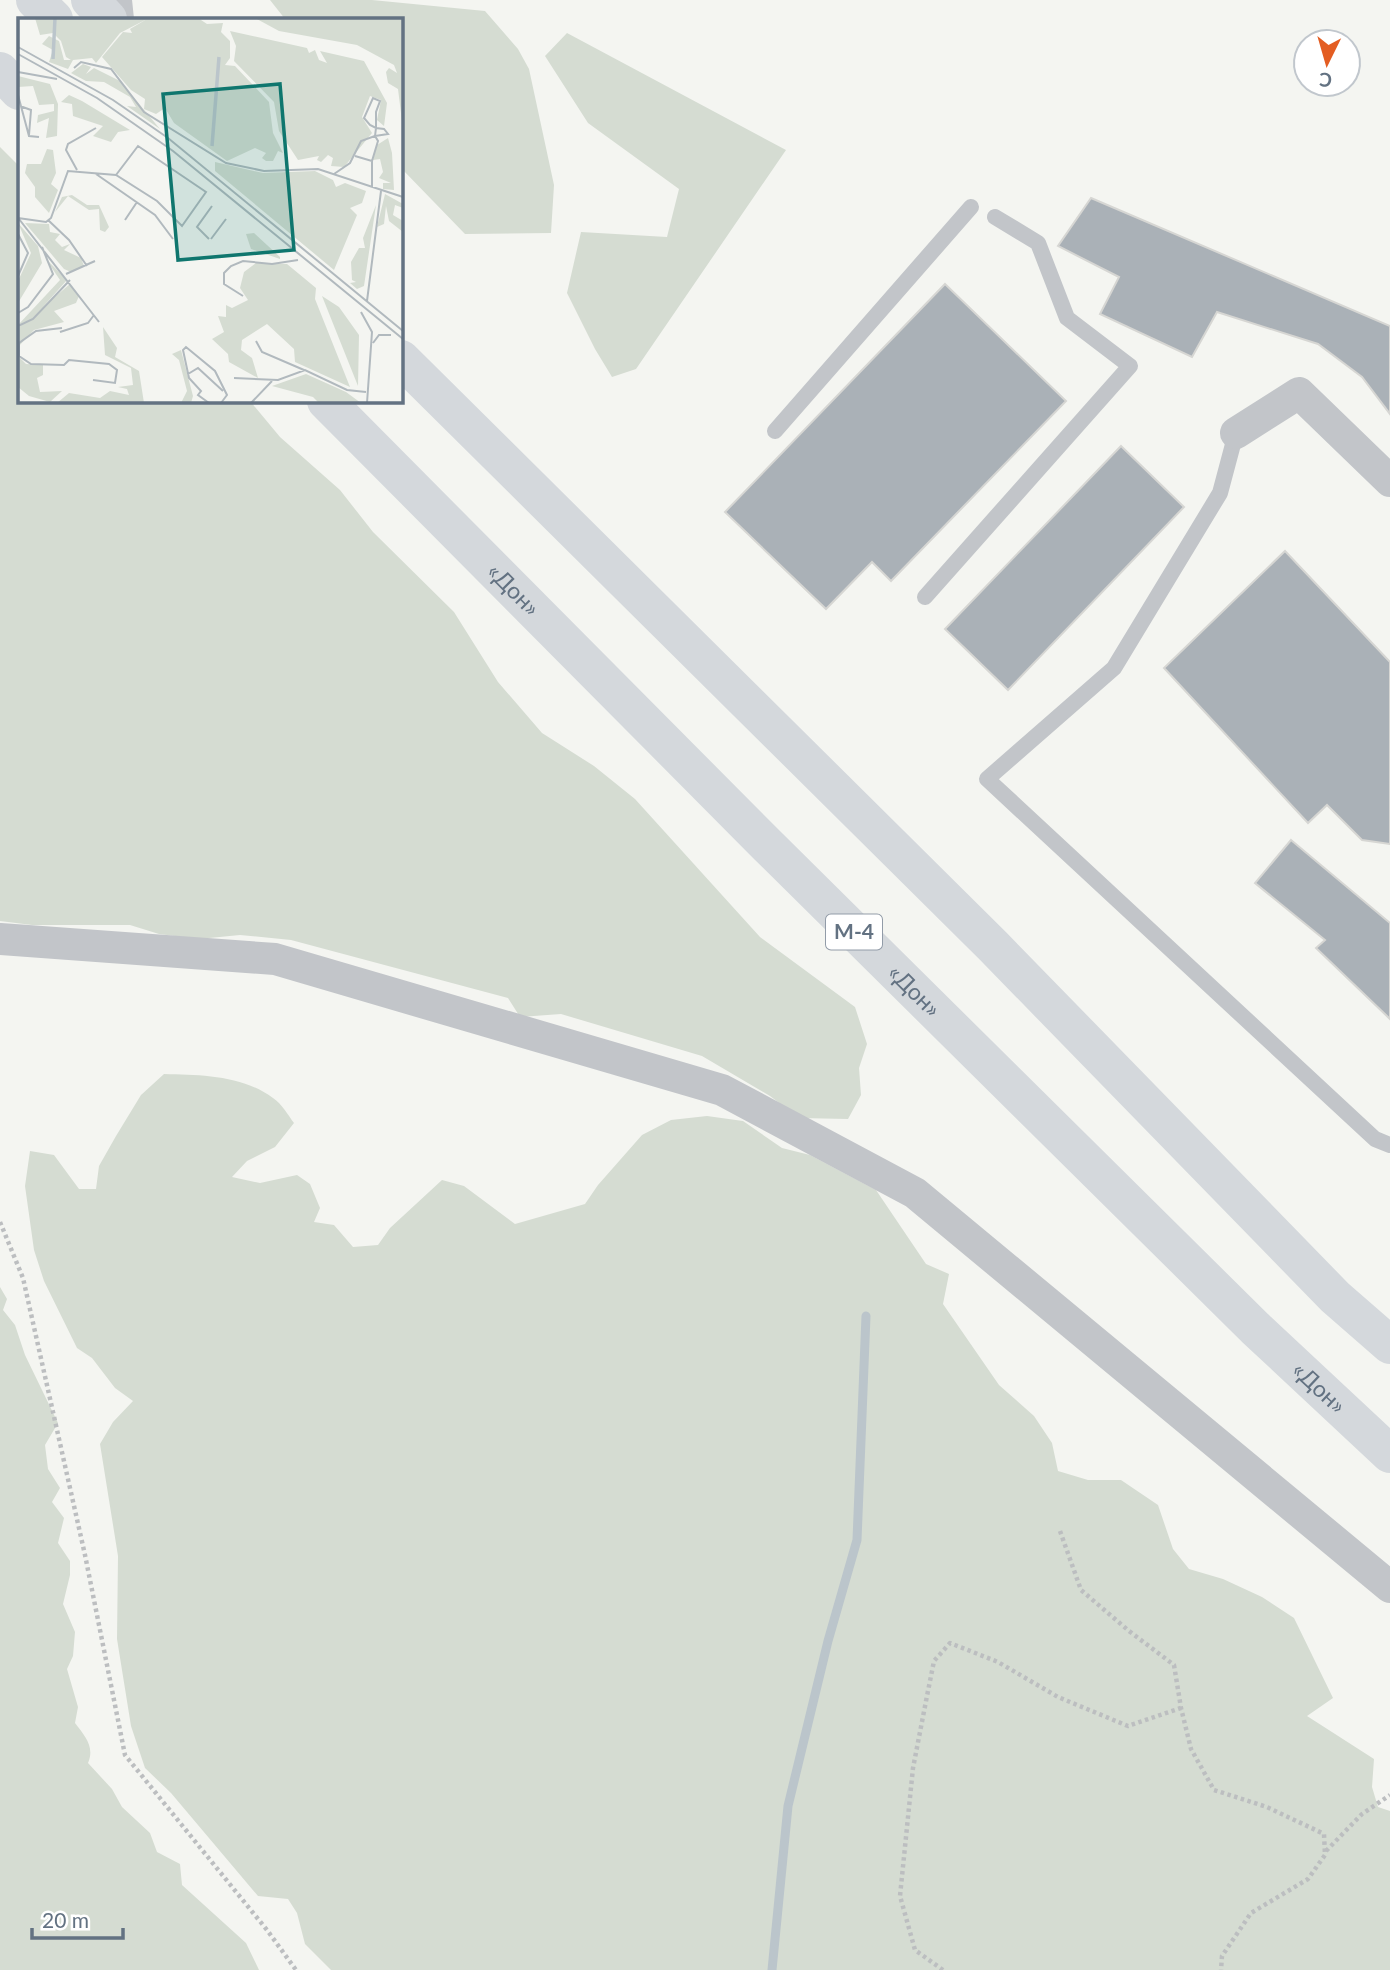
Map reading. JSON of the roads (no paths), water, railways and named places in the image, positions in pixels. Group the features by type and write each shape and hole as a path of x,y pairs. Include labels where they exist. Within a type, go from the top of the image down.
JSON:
{"highway":[{"path":"35,0 53,18"},
{"path":"90,0 107,18"},
{"path":"0,71 18,90"},
{"path":"402,360 984,936 1335,1297 1390,1345"},
{"name":"«Дон»","path":"327,402 767,845 1255,1328 1390,1454"}],"street":[{"path":"1236,433 1299,393 1390,481"},
{"path":"0,939 275,959 722,1090 915,1193 1390,1587"}],"lane":[{"path":"124,0 126,18"},
{"path":"775,431 971,207"},
{"path":"925,597 1130,366 1068,318 1038,243 995,217"},
{"path":"1236,433 1220,493 1114,668 987,779 1375,1139 1390,1145"}],"waterway":[{"path":"772,1970 788,1806 828,1641 857,1540 866,1316"}]}
